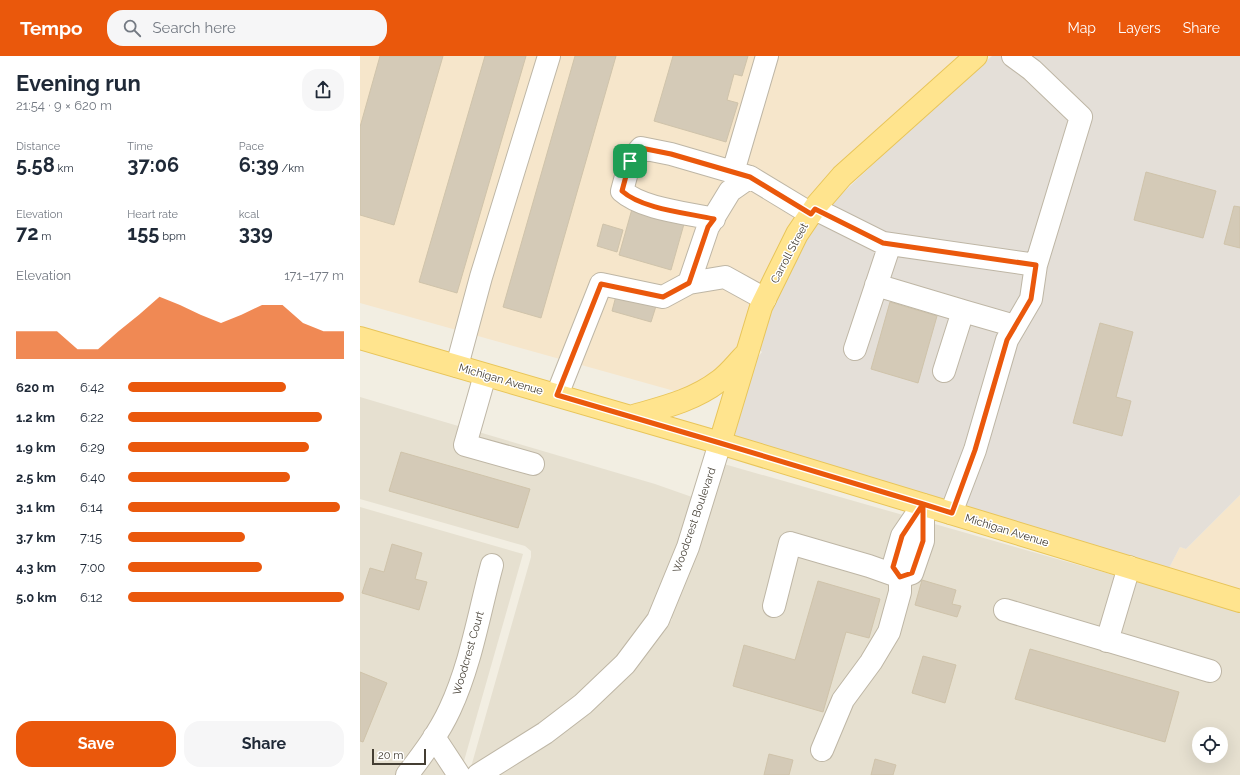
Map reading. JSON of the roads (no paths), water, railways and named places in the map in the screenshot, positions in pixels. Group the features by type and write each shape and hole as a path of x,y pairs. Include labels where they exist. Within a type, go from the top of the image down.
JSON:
{"main road":[{"name":"Carroll Street","path":"720,443 765,299 797,234 813,211 842,176 976,56"},
{"name":"Michigan Avenue","path":"360,338 720,443 1240,602"},
{"path":"630,417 668,406 694,396 719,381 748,352"}],"street":[{"path":"456,366 481,277 549,56"},
{"path":"689,283 708,227 741,174 767,56"},
{"path":"952,513 975,450 1007,340 1031,299 1036,265 1081,117 1032,70 1014,56"},
{"path":"714,219 667,209 630,198 622,191 630,161 641,148 671,154 741,174 813,211 883,243 1036,265"},
{"path":"855,349 890,244"},
{"path":"557,395 601,284 663,297 689,283 725,277 765,299"},
{"path":"876,285 1015,326"},
{"path":"944,371 963,311"},
{"path":"485,375 465,445 533,464"},
{"name":"Woodcrest Boulevard","path":"478,775 545,733 584,704 625,664 658,620 688,547 720,443"},
{"path":"822,750 843,700 871,662 889,632 900,592 900,577 893,567 902,536 923,504"},
{"path":"774,606 790,544 868,566 900,577"},
{"name":"Woodcrest Court","path":"407,775 434,737 450,709 462,678 492,565"},
{"path":"1108,641 1129,567"},
{"path":"1005,610 1210,671"},
{"path":"434,737 459,775"}]}
